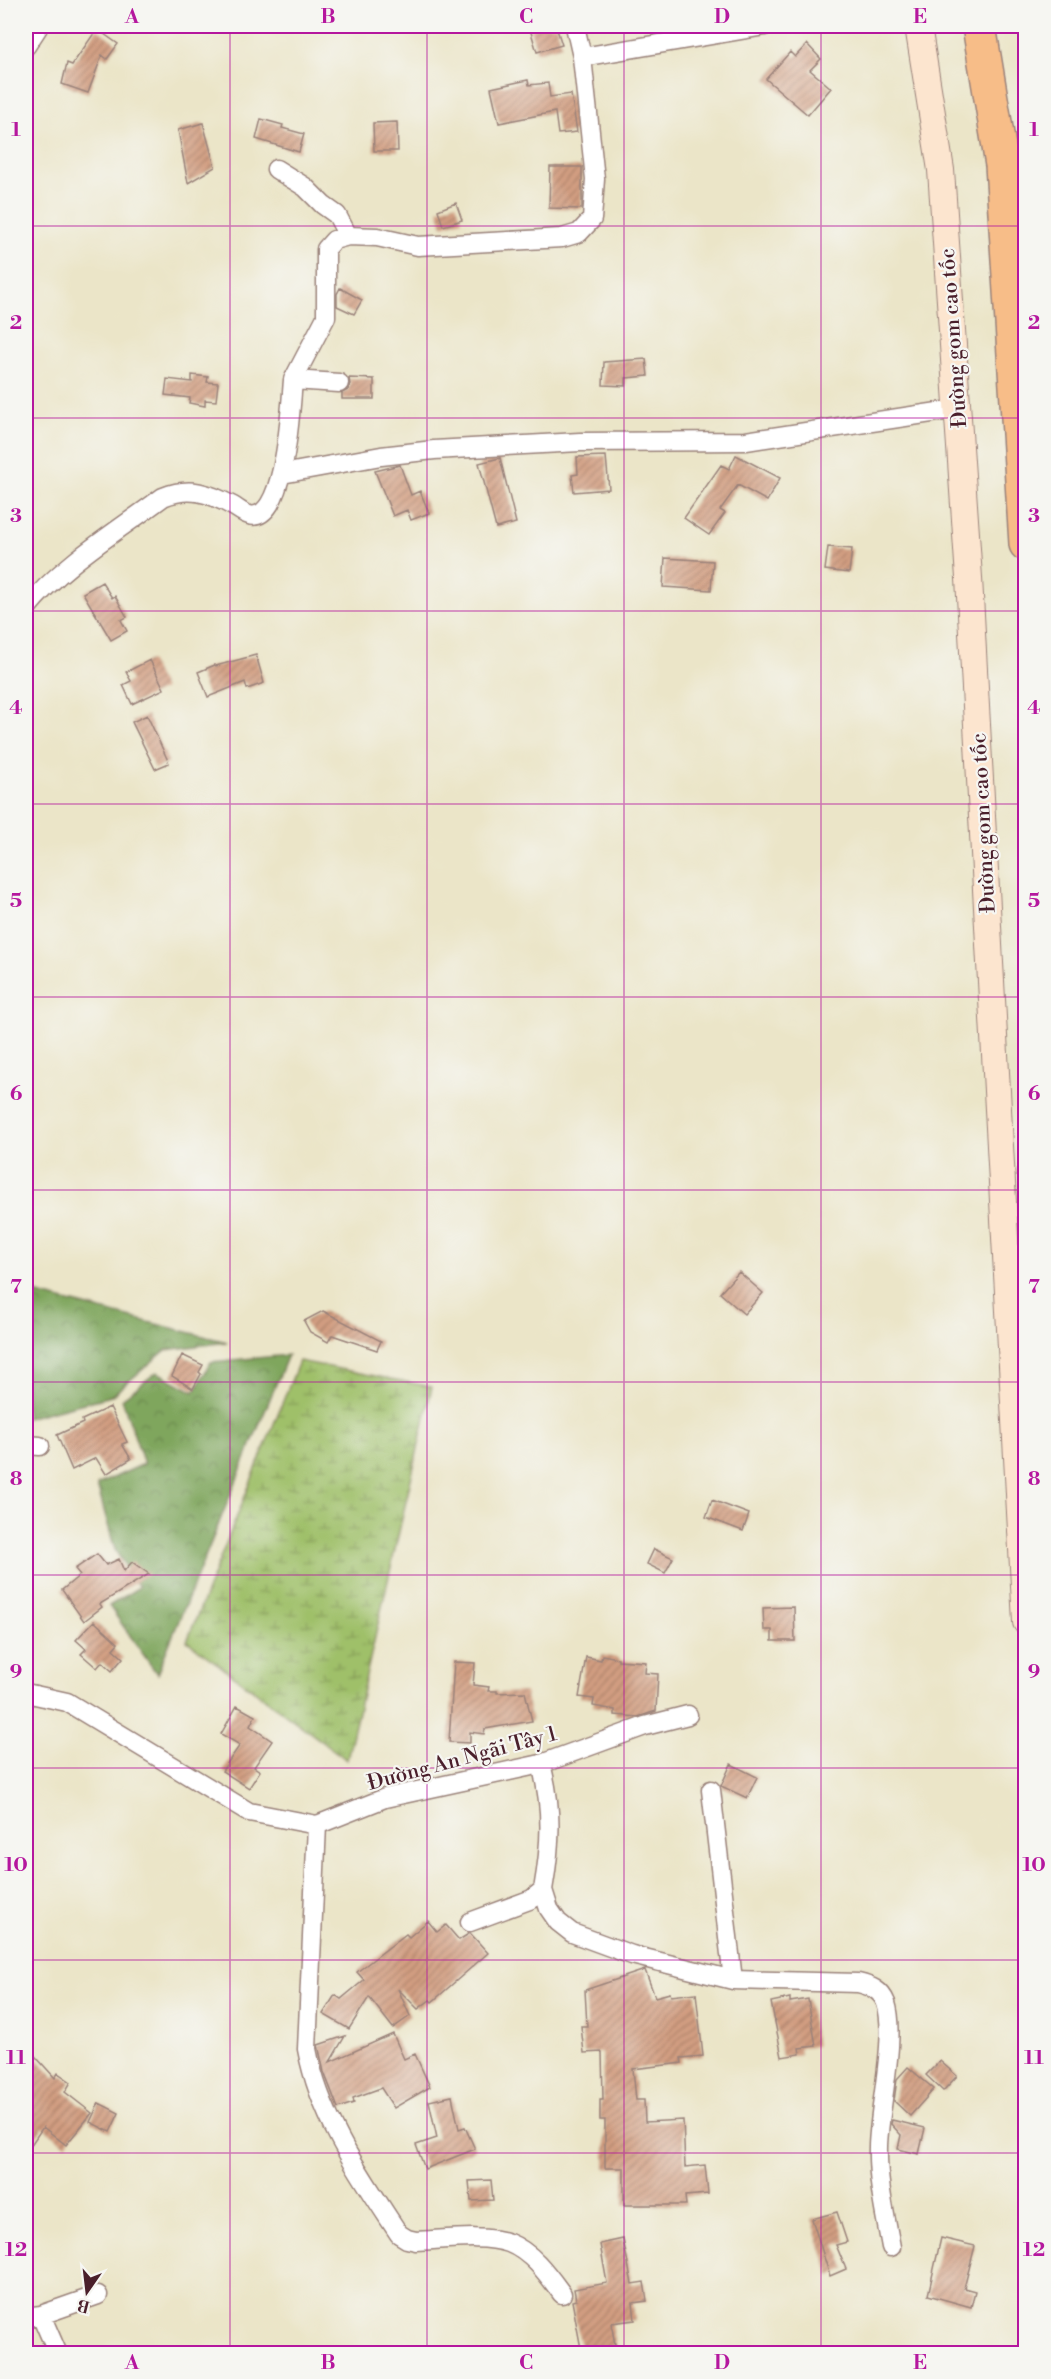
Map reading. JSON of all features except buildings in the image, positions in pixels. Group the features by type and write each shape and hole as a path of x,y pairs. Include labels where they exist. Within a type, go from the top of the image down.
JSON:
{"highway":[{"path":"979,26 1002,165 1026,544"}],"main road":[{"name":"Đường gom cao tốc","path":"918,26 942,170 970,590 1026,1622"}],"street":[{"path":"26,46 39,26"},
{"path":"26,609 36,596 66,570 164,497 175,492 195,490 214,496 249,516 261,513 272,500 282,474 293,380 326,317 326,249 334,240 348,236 377,237 418,246 562,237 579,233 592,219 595,179 582,57 575,26"},
{"path":"582,57 765,26"},
{"path":"276,169 305,187 322,205 337,215 348,236"},
{"path":"293,380 339,383"},
{"path":"282,474 381,456 434,450 580,442 746,441 958,409"},
{"path":"26,1693 67,1702 249,1812 317,1825 307,2049 315,2084 328,2116 399,2234 416,2241 508,2242 534,2260 562,2294"},
{"name":"Đường An Ngãi Tây 1","path":"317,1825 385,1798 541,1764 645,1726 688,1715"},
{"path":"541,1764 548,1788 551,1819 549,1858 543,1890 549,1909 558,1922 572,1933 632,1955 733,1980 858,1983 871,1986 879,1992 885,2002 889,2017 878,2148 881,2191 891,2247"},
{"path":"711,1790 733,1980"},
{"path":"470,1922 532,1899 543,1890"},
{"path":"58,2354 33,2316 98,2295"}],"green space":[{"path":"26,1291 227,1342 166,1350 111,1396 26,1418"},
{"path":"288,1355 157,1674 109,1606 139,1587 115,1550 97,1485 144,1464 122,1399 157,1372 194,1392 211,1362"},
{"path":"299,1361 432,1387 347,1760 187,1641"}]}
